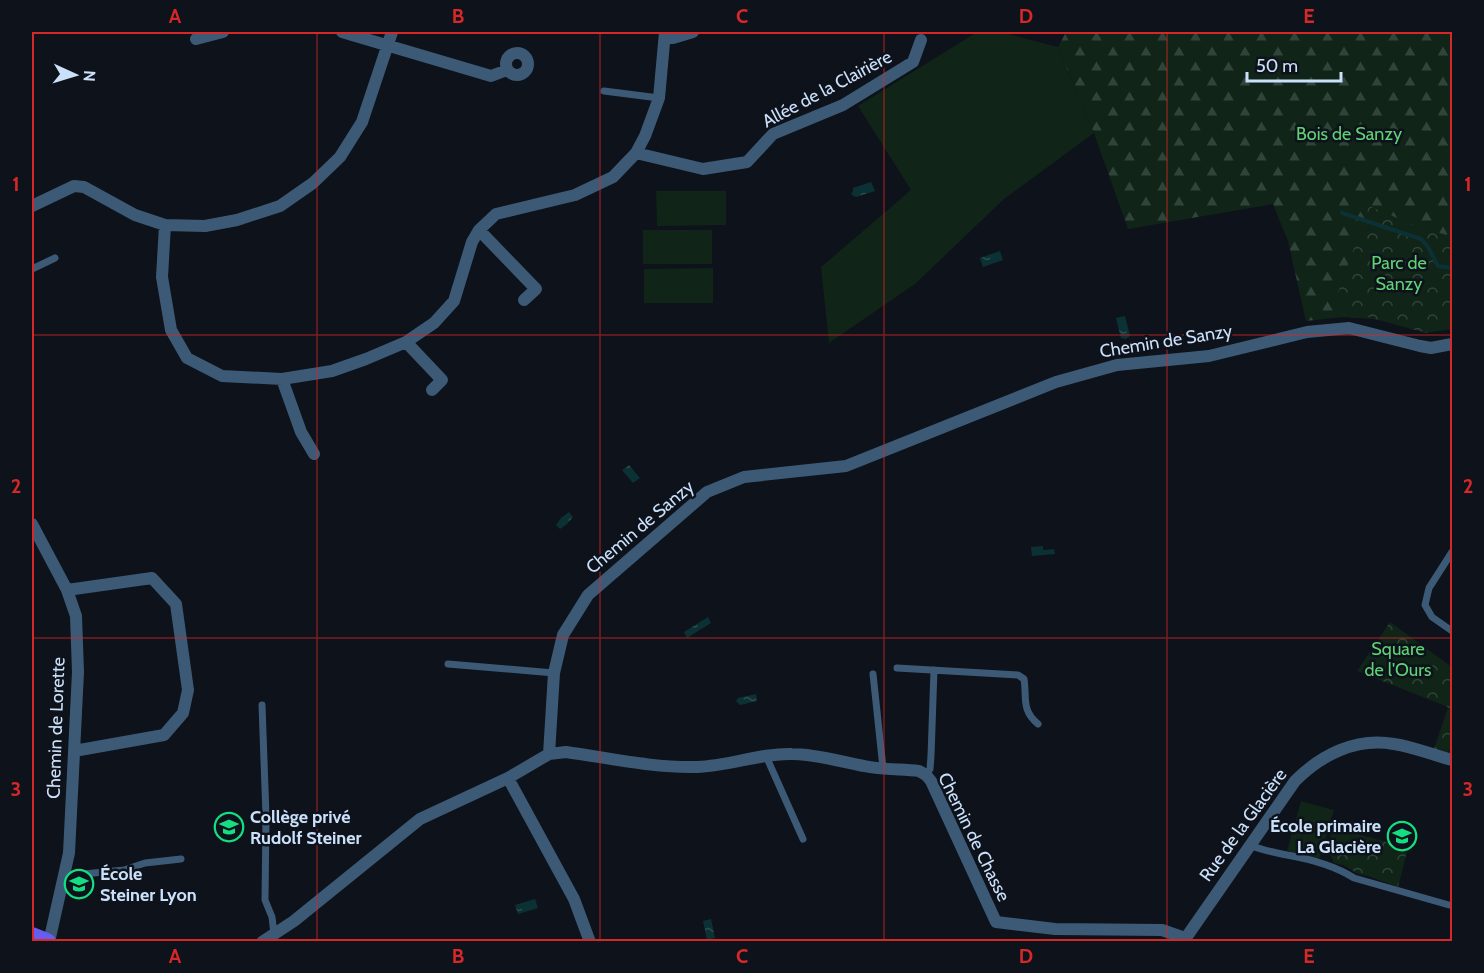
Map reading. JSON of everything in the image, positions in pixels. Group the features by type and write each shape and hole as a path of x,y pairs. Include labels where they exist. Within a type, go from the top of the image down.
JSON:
{"main road":[{"path":"32,936 48,942"}],"street":[{"path":"196,39 223,32"},
{"path":"342,32 491,76 507,70"},
{"path":"32,206 74,186 84,187 135,215 165,225 205,226 237,220 280,206 313,183 340,157 362,122 392,32"},
{"path":"165,225 162,277 167,309 171,330 187,358 222,376 282,379 332,371 406,342 434,323 454,301 472,242 479,230 496,214 574,195 613,177 636,153 659,98 665,35 674,38 693,32"},
{"name":"Allée de la Clairière","path":"636,153 703,169 747,162 773,134 843,105 913,62 921,40"},
{"path":"479,230 536,289 524,300"},
{"name":"Chemin de Sanzy","path":"549,754 554,673 563,635 588,595 706,492 744,477 846,466 1056,382 1117,365 1209,356 1307,332 1349,327 1431,348 1452,344"},
{"path":"406,342 442,380 432,390"},
{"path":"282,379 301,432 314,454"},
{"name":"Chemin de Lorette","path":"32,524 67,590 76,616 78,672 69,853 48,942"},
{"path":"67,590 152,578 176,604 188,690 183,713 164,735 74,751"},
{"name":"Rue de la Glacière","path":"1184,940 1295,781 1309,767 1356,744 1394,743 1452,760"},
{"name":"Chemin de Chasse","path":"549,754 566,752 669,766 699,767 792,754 813,755 867,767 919,771 932,781 996,922 1055,929 1162,930 1175,933 1184,940"},
{"path":"262,942 294,921 420,819 508,778 549,754"},
{"path":"508,778 574,899 590,942"}],"lane":[{"path":"604,91 659,98"},
{"path":"32,269 56,258"},
{"path":"1452,552 1429,588 1425,605 1432,617 1452,631"},
{"path":"448,664 554,673"},
{"path":"897,668 1017,675 1024,679 1025,702 1029,717 1038,724"},
{"path":"926,775 930,769 931,756 934,670"},
{"path":"873,674 884,768"},
{"path":"262,705 266,816 265,900 272,917 274,934"},
{"path":"766,756 803,839"},
{"path":"1250,845 1266,852 1286,854 1342,870 1354,878 1449,904"},
{"path":"64,876 124,870 145,863 181,860"}],"green space":[{"path":"977,32 1001,32 1058,47 1094,133 1004,199 915,284 829,343 821,267 911,190 858,106"},
{"name":"Bois de Sanzy","path":"1066,32 1452,32 1452,329 1425,333 1386,320 1343,317 1306,321 1288,241 1273,204 1128,229 1094,133 1058,47"},
{"path":"656,191 726,191 726,225 657,226"},
{"name":"Parc de Sanzy","path":"1369,206 1421,228 1447,235 1452,213 1452,325 1428,332 1368,317 1344,315 1337,296"},
{"path":"643,230 712,230 712,264 643,264"},
{"path":"713,268 713,303 644,303 644,269"},
{"name":"Square de l'Ours","path":"1390,622 1452,667 1452,747 1448,753 1434,749 1448,707 1357,671"},
{"path":"1301,801 1334,810 1319,860 1287,851"},
{"path":"1333,827 1408,848 1398,887 1358,874 1343,865 1334,863 1327,848"}],"water":[{"path":"871,182 875,191 856,197 852,195 853,188"},
{"path":"1000,251 1003,260 983,267 980,258"},
{"path":"1125,316 1130,336 1126,339 1121,338 1116,318"},
{"path":"629,465 640,478 633,483 622,470"},
{"path":"569,512 573,517 560,529 556,525"},
{"path":"1043,546 1043,550 1054,549 1055,554 1032,556 1031,547"},
{"path":"708,617 711,623 687,638 684,632"},
{"path":"756,694 757,701 740,705 736,701 738,698"},
{"path":"535,899 538,908 518,914 515,905"},
{"path":"711,919 715,938 707,940 703,921"}],"waterway":[{"path":"1342,213 1421,239 1438,266 1452,268"}],"place":[{"name":"Collège privé Rudolf Steiner","path":"229,827"},
{"name":"École primaire La Glacière","path":"1402,836"},
{"name":"École Steiner Lyon","path":"79,884"}]}
